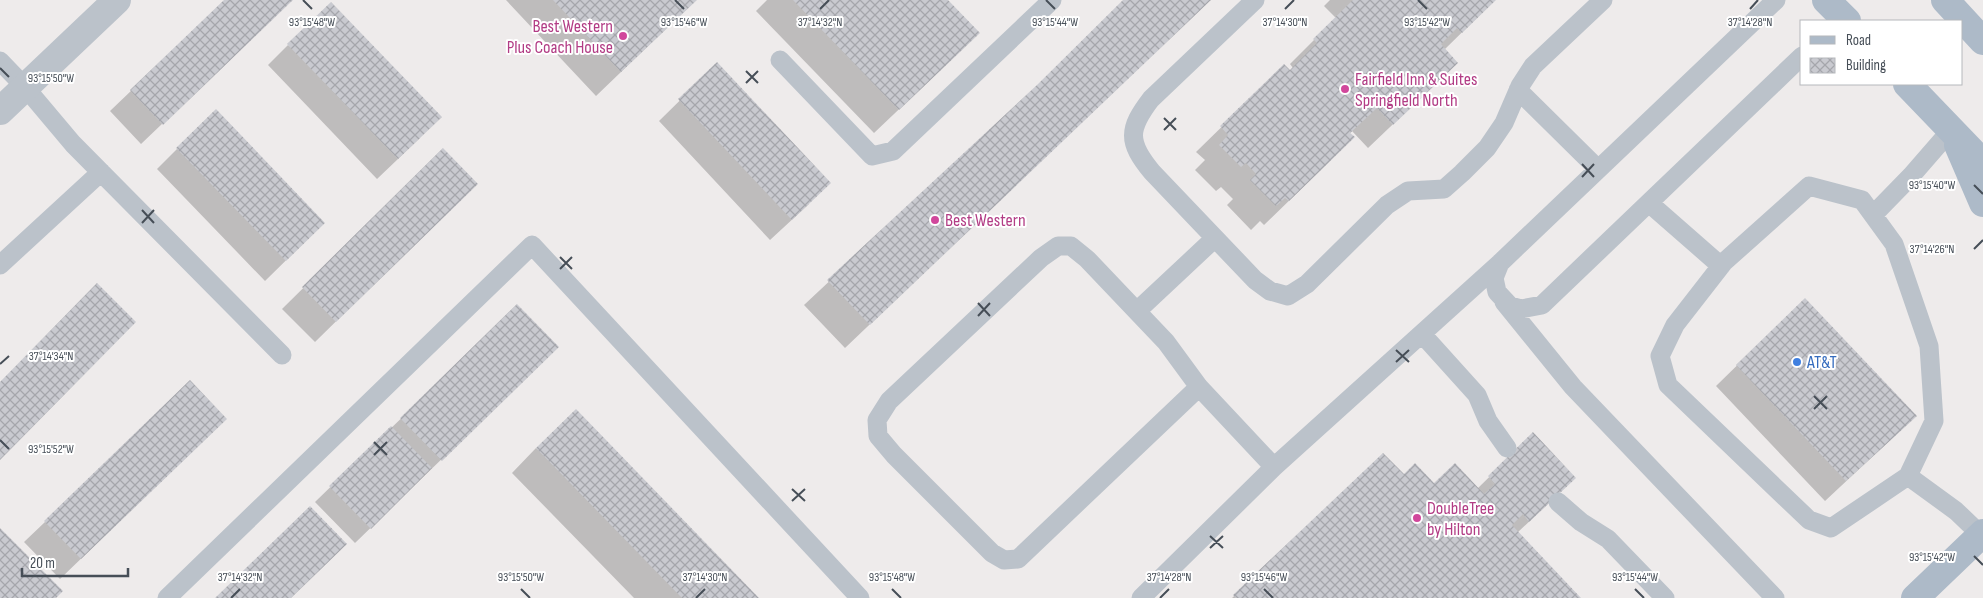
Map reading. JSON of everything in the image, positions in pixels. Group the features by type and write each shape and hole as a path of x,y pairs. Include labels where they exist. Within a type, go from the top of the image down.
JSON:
{"main road":[{"path":"1945,0 1983,41"},
{"path":"1908,85 1983,163"},
{"path":"1951,130 1983,203"},
{"path":"1916,598 1982,534"}],"street":[{"path":"0,111 116,0"}],"lane":[{"path":"1254,0 1151,99 1138,117 1133,136 1139,156 1255,280 1270,291 1288,296 1307,284 1387,204 1408,191 1444,189 1462,173 1487,148 1504,123 1518,90 1533,66 1603,0"},
{"path":"1141,598 1274,467 1500,263 1776,0"},
{"path":"780,60 872,156 894,151 1045,2"},
{"path":"1497,292 1510,306 1521,309 1542,306 1800,58"},
{"path":"0,61 25,87 73,144 282,355"},
{"path":"1518,90 1598,169"},
{"path":"1873,215 1911,176 1951,130"},
{"path":"0,265 100,172"},
{"path":"1809,186 1862,200 1873,215 1894,244 1929,346 1934,421 1908,476 1831,528 1809,520 1668,385 1660,356 1675,325 1721,266 1809,186"},
{"path":"1649,203 1721,266"},
{"path":"1137,311 1215,238"},
{"path":"167,598 532,245 860,598"},
{"path":"1199,387 1018,559 1004,560 992,553 894,456 878,436 877,420 890,402 1041,258 1058,246 1071,246 1087,259 1166,342 1199,387 1274,467"},
{"path":"1500,263 1494,278 1497,292 1548,358 1774,598"},
{"path":"1422,334 1477,395 1488,421 1508,448"},
{"path":"1908,476 1956,511 1982,534"},
{"path":"1558,502 1581,522 1608,539 1665,598"}],"building":[{"path":"224,0 293,0 163,125 130,90"},
{"name":"Best Western Plus Coach House","path":"553,0 697,0 621,72"},
{"path":"793,0 948,0 980,33 899,110"},
{"name":"Best Western","path":"1123,0 1211,0 870,325 827,280 1037,85"},
{"name":"Fairfield Inn & Suites Springfield North","path":"1353,0 1496,0 1462,33 1457,28 1441,44 1458,63 1393,125 1377,108 1350,133 1355,137 1289,201 1285,198 1276,206 1250,180 1256,174 1246,163 1241,167 1219,145 1228,135 1220,126 1284,64 1290,70 1317,43 1313,39"},
{"path":"331,2 442,117 398,159 287,44"},
{"path":"717,62 831,183 792,220 678,99"},
{"path":"216,109 325,223 286,261 176,148"},
{"path":"443,148 478,184 336,322 302,287"},
{"path":"97,283 136,322 0,460 0,382"},
{"path":"1805,298 1917,416 1846,481 1736,365"},
{"path":"517,304 559,347 442,461 400,418"},
{"path":"190,380 227,419 81,559 44,521"},
{"path":"576,409 759,598 682,598 536,448"},
{"path":"391,426 432,468 371,529 329,486"},
{"name":"DoubleTree by Hilton","path":"1533,432 1576,478 1529,522 1523,514 1512,525 1581,598 1236,598 1233,595 1383,453 1404,474 1415,463 1434,483 1455,463 1484,494 1495,484 1488,476"},
{"path":"310,506 347,544 291,598 215,598"},
{"path":"0,528 63,591 56,598 0,598"}],"place":[{"name":"Best Western Plus Coach House","path":"623,36"},
{"name":"Fairfield Inn & Suites Springfield North","path":"1345,89"},
{"name":"Best Western","path":"935,220"},
{"name":"AT&T","path":"1797,362"},
{"name":"DoubleTree by Hilton","path":"1417,518"}]}
